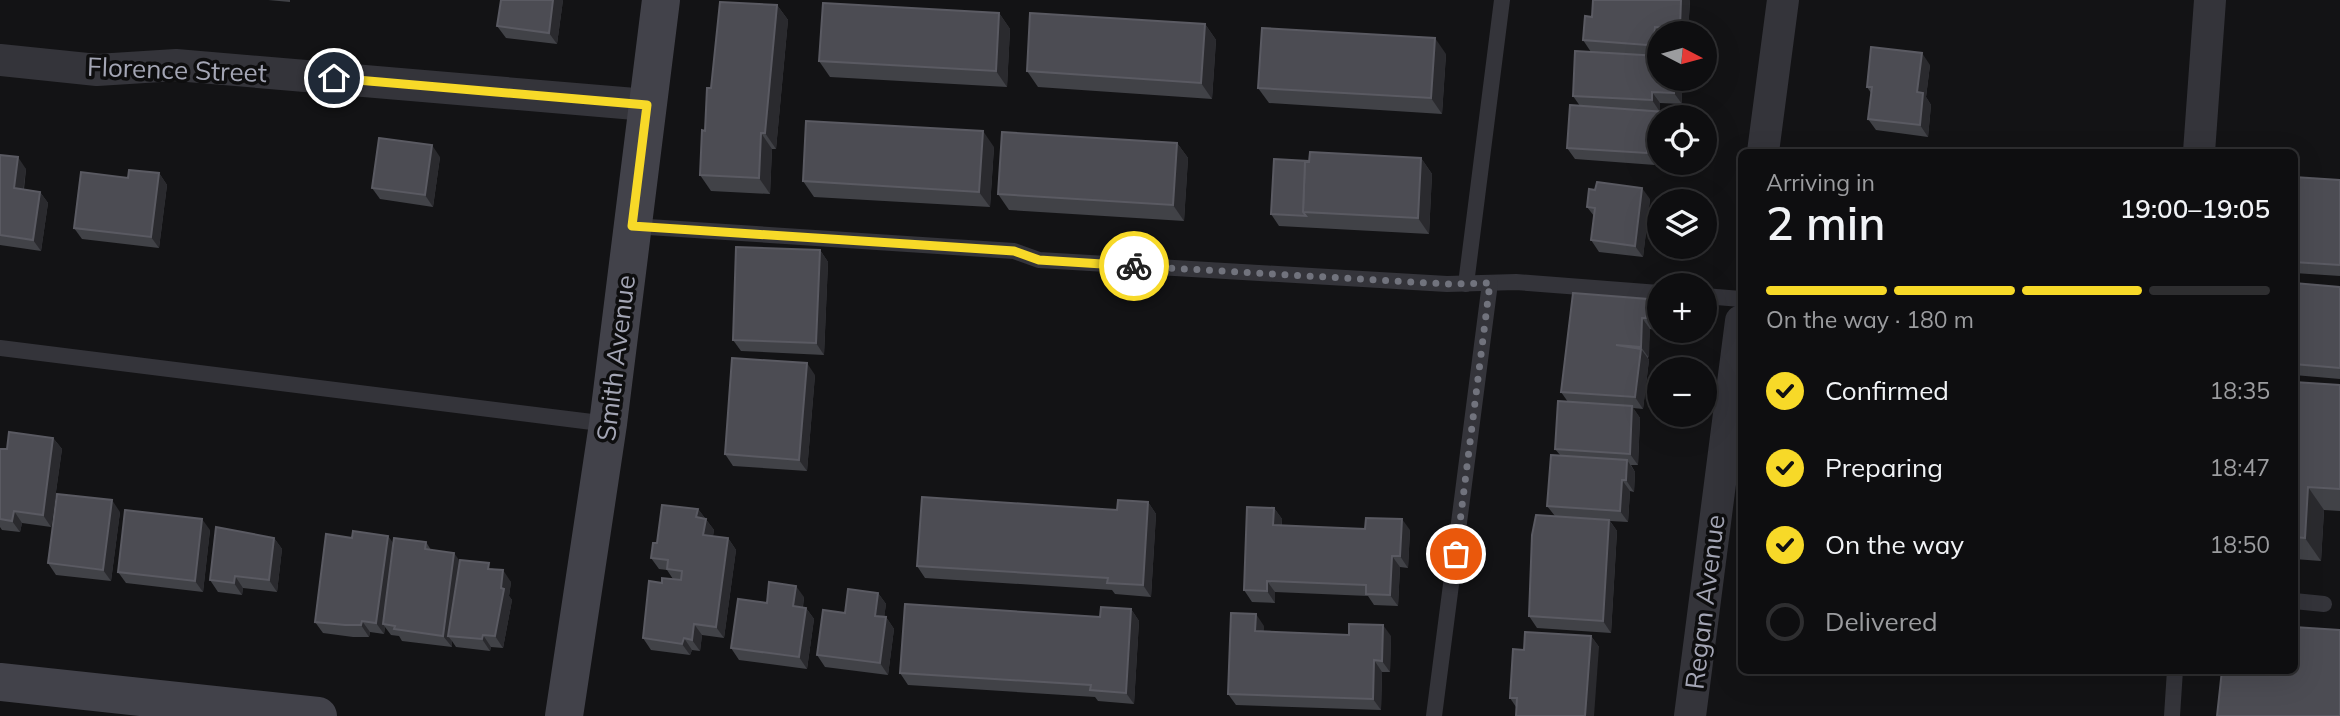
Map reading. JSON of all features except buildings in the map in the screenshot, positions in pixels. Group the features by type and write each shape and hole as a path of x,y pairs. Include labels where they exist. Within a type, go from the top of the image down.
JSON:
{"street":[{"name":"Smith Avenue","path":"564,716 608,424 661,0"},
{"path":"1763,149 1783,0"},
{"path":"2199,149 2210,0"},
{"name":"Florence Street","path":"0,60 97,70 176,65 647,105"},
{"name":"Regan Avenue","path":"1690,716 1738,344"},
{"path":"0,682 318,716"}],"lane":[{"path":"1466,284 1502,0"},
{"path":"632,226 1014,251 1039,260 1466,284 1516,282 1647,292"},
{"path":"1434,716 1490,283"},
{"path":"1717,297 1738,299"},
{"path":"0,348 608,424"},
{"path":"2298,601 2324,604"},
{"path":"2172,716 2175,674"}],"way so far":[{"path":"1134,266 1447,284 1490,283 1456,554"}],"route":[{"path":"334,78 647,105 632,226 1014,251 1039,260 1134,266"}]}
